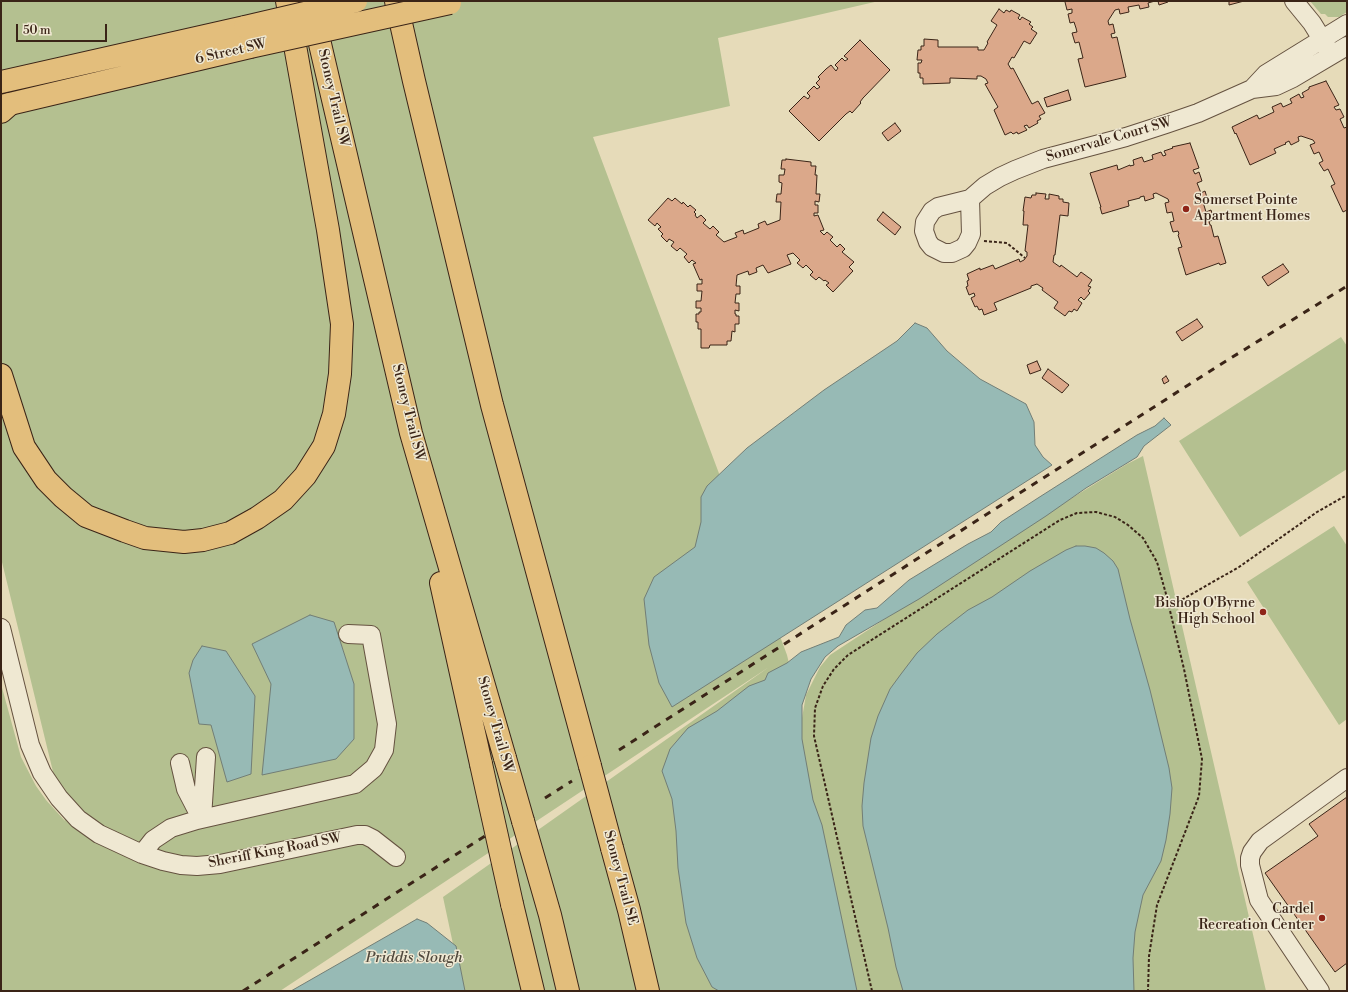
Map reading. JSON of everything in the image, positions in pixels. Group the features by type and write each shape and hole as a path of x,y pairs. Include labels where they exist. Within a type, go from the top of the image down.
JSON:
{"main road":[{"path":"1,375 24,447 46,480 67,501 86,516 145,538 184,542 203,540 230,533 257,518 283,500 305,476 324,446 334,414 340,374 342,324 328,230 287,1"},
{"name":"Stoney Trail SW","path":"310,1 411,433 544,894 568,991"},
{"name":"6 Street SW","path":"4,107 248,37 356,1"},
{"name":"Stoney Trail SE","path":"396,1 492,405 629,910 648,991"},
{"name":"6 Street SW","path":"1,82 248,37 455,2"},
{"path":"411,433 453,642 533,991"},
{"path":"629,910 656,991"}],"street":[{"path":"1294,1 1312,23 1322,39 1340,51"},
{"name":"Somervale Court SW","path":"1252,89 1266,74 1347,24"},
{"name":"Somervale Court SW","path":"970,199 985,186 1021,167 1043,159 1149,130 1198,113 1252,89 1276,86 1340,51"},
{"name":"Sheriff King Road SW","path":"1,628 30,745 42,773 59,798 78,819 99,834 142,854 181,865 208,866 254,858 347,837 365,835 381,844 396,857"},
{"path":"142,854 153,840 172,828 202,818 355,784 374,768 384,750 387,724 371,635 348,634"},
{"path":"202,818 206,757"},
{"path":"180,763 186,789 202,818"},
{"path":"1320,991 1258,900 1250,865 1250,858 1252,852 1260,841 1347,778"}],"path":[{"path":"981,241 1007,243 1026,258"},
{"path":"1169,607 1239,567 1317,512 1347,495"},
{"path":"872,991 814,736 815,708 823,686 834,669 848,655 1060,520 1077,513 1096,512 1115,517 1143,538 1157,562 1184,669 1202,759 1199,796 1157,905 1148,956 1148,991"}],"green space":[{"path":"1,1 879,1 718,38 730,106 593,137 787,655 802,718 806,695 820,667 830,655 1020,530 1127,464 1143,456 1266,991 463,991 443,897 769,667 280,991 1,991 1,684 21,757 36,786 46,800 65,821 1,558"},
{"path":"1310,1 1347,1 1347,12 1339,17 1328,17 1325,14 1321,14"},
{"path":"1341,337 1347,346 1347,469 1240,537 1179,441"},
{"path":"1334,526 1347,546 1347,719 1339,725 1247,582"}],"water":[{"path":"915,323 927,328 947,351 980,379 1026,404 1034,422 1035,445 1043,457 1052,465 672,707 659,683 649,645 644,599 654,577 695,547 701,522 701,497 707,486 747,448 824,390 897,341"},
{"path":"1164,418 1171,425 1144,446 1137,457 1086,488 919,599 838,646 825,657 811,679 802,705 802,739 813,800 822,825 857,991 719,991 712,987 697,958 686,923 678,868 676,831 672,799 662,771 670,749 688,728 717,711 749,686 765,680 768,673 787,663 801,652 839,637 846,625 865,610 877,608 909,580 968,544 991,532 1001,522 1137,435 1155,426"},
{"path":"1076,546 1096,548 1113,561 1118,569 1150,690 1169,768 1172,788 1170,814 1161,861 1143,895 1135,932 1133,958 1134,991 903,991 863,826 862,806 864,783 871,738 878,716 890,689 917,653 937,634 968,610 992,597 1030,571 1066,550"},
{"path":"310,615 334,622 354,684 354,739 336,759 262,775 271,684 252,644"},
{"path":"202,646 226,651 255,696 251,774 227,782 211,725 199,724 189,673 193,660"},
{"name":"Priddis Slough","path":"417,919 427,923 456,946 465,991 291,991"}],"building":[{"path":"1064,1 1155,1 1148,3 1149,7 1140,9 1139,5 1128,7 1129,12 1120,14 1119,9 1115,10 1108,21 1109,25 1113,24 1115,33 1111,34 1112,38 1117,37 1126,77 1085,87 1078,59 1083,58 1079,42 1075,43 1072,33 1077,32 1074,22 1070,23 1068,14 1072,13 1072,9 1067,10"},
{"path":"1158,1 1168,1 1168,2 1159,5"},
{"path":"1229,1 1244,1 1229,5"},
{"path":"999,9 1004,13 1006,10 1010,12 1011,10 1020,15 1018,18 1020,20 1022,17 1031,22 1029,24 1033,27 1031,29 1037,33 1030,44 1024,41 1014,58 1012,57 1008,64 1011,69 1013,68 1032,104 1038,101 1045,113 1039,116 1041,119 1037,121 1038,123 1029,128 1027,125 1024,126 1027,130 1018,134 1017,132 1013,134 1011,132 1005,135 994,110 998,107 985,84 988,83 986,79 981,76 977,76 977,79 950,78 950,83 923,84 923,78 920,78 920,73 918,73 918,63 921,63 922,60 917,60 918,50 921,50 921,46 924,46 924,39 938,40 938,47 978,47 978,50 984,50 997,25 991,21"},
{"path":"860,40 890,70 863,98 860,102 861,103 852,113 850,111 846,114 819,141 789,111 804,96 808,99 810,96 807,93 814,86 817,89 820,87 816,83 820,79 818,77 826,69 831,65 836,71 838,68 835,65 842,58 845,61 848,59 844,56"},
{"path":"1326,81 1339,105 1334,107 1336,110 1340,109 1344,117 1340,119 1344,128 1347,127 1347,210 1343,212 1331,186 1335,184 1328,169 1324,171 1319,163 1323,161 1319,152 1314,154 1310,145 1315,143 1313,140 1301,136 1298,137 1299,141 1291,145 1289,141 1285,143 1286,144 1274,149 1276,153 1250,165 1232,127 1257,115 1259,119 1274,112 1272,107 1281,103 1283,107 1292,103 1290,99 1299,94 1301,98 1304,97 1302,93 1309,89 1309,87"},
{"path":"1068,90 1071,100 1047,107 1044,98"},
{"path":"895,123 901,131 888,141 882,133"},
{"name":"Somerset Pointe Apartment Homes","path":"1190,143 1199,168 1193,170 1195,174 1199,172 1202,181 1197,183 1201,193 1205,191 1208,201 1203,202 1206,212 1211,210 1214,220 1209,221 1210,225 1214,237 1218,236 1226,263 1220,265 1219,263 1186,275 1178,248 1182,247 1179,234 1178,231 1173,232 1170,222 1174,221 1172,212 1167,213 1165,203 1169,202 1168,199 1156,193 1153,194 1154,198 1145,201 1144,196 1140,197 1128,201 1129,206 1102,214 1090,173 1117,165 1118,170 1134,165 1133,160 1142,157 1144,162 1153,159 1152,155 1161,152 1163,156 1166,155 1164,151 1173,148 1172,147"},
{"path":"786,159 811,162 811,166 816,166 816,194 820,194 819,202 815,201 815,205 818,205 818,213 814,213 814,216 818,215 824,230 820,231 824,235 827,232 833,237 830,240 837,247 840,244 845,249 842,252 854,262 849,267 853,271 833,292 826,285 829,283 819,277 816,280 810,275 813,272 806,265 803,268 797,263 800,260 793,253 787,255 791,264 768,273 763,265 756,268 757,272 749,275 748,271 737,275 736,286 740,286 740,294 736,294 735,303 739,303 739,311 735,310 735,314 736,316 739,316 739,324 735,324 735,332 732,331 731,341 727,341 727,345 710,345 709,348 701,348 701,329 698,329 696,314 701,312 701,308 696,308 696,301 701,301 702,291 697,291 697,284 702,284 702,279 700,280 693,264 696,263 692,260 689,263 684,257 687,254 680,248 677,251 671,246 674,242 669,239 667,242 661,236 663,234 658,229 661,227 657,223 655,226 648,220 668,198 672,201 675,198 682,204 683,202 688,207 690,205 696,210 694,212 697,218 701,215 706,220 703,223 710,229 713,226 719,232 716,235 724,242 737,237 735,233 743,230 744,234 759,228 758,224 765,221 767,225 780,220 781,202 776,202 777,194 781,194 782,183 779,182 779,175 784,175 785,169 781,169 782,160"},
{"path":"1036,193 1046,194 1045,199 1049,199 1049,194 1059,196 1059,199 1063,199 1063,202 1069,203 1068,216 1060,215 1053,262 1060,267 1061,265 1077,277 1081,272 1092,280 1088,286 1091,287 1088,291 1090,293 1084,300 1081,297 1078,300 1082,303 1077,311 1074,309 1072,312 1069,311 1065,316 1054,308 1058,302 1042,290 1043,288 1037,284 1031,286 1031,288 994,303 997,310 984,315 982,309 979,310 977,306 975,307 971,298 975,296 974,293 969,295 966,287 968,286 967,281 969,280 967,274 980,268 980,270 993,265 995,269 1019,259 1020,262 1024,260 1027,256 1027,252 1025,251 1028,225 1023,225 1025,197 1031,198 1032,195 1036,195"},
{"path":"883,212 901,227 895,235 877,220"},
{"path":"1283,264 1289,272 1268,286 1262,277"},
{"path":"1197,319 1203,327 1182,341 1176,332"},
{"path":"1037,361 1041,370 1030,374 1027,365"},
{"path":"1048,369 1069,385 1062,393 1042,378"},
{"path":"1166,376 1169,381 1164,384 1162,379"},
{"name":"Cardel Recreation Center","path":"1347,797 1347,963 1335,972 1265,873 1318,836 1309,824"}],"railway":[{"path":"619,750 1218,366 1347,286"},
{"path":"545,798 572,781"},
{"path":"243,991 488,834"}],"place":[{"name":"Somerset Pointe Apartment Homes","path":"1186,209"},
{"name":"Bishop O'Byrne High School","path":"1263,612"},
{"name":"Cardel Recreation Center","path":"1322,918"}]}
